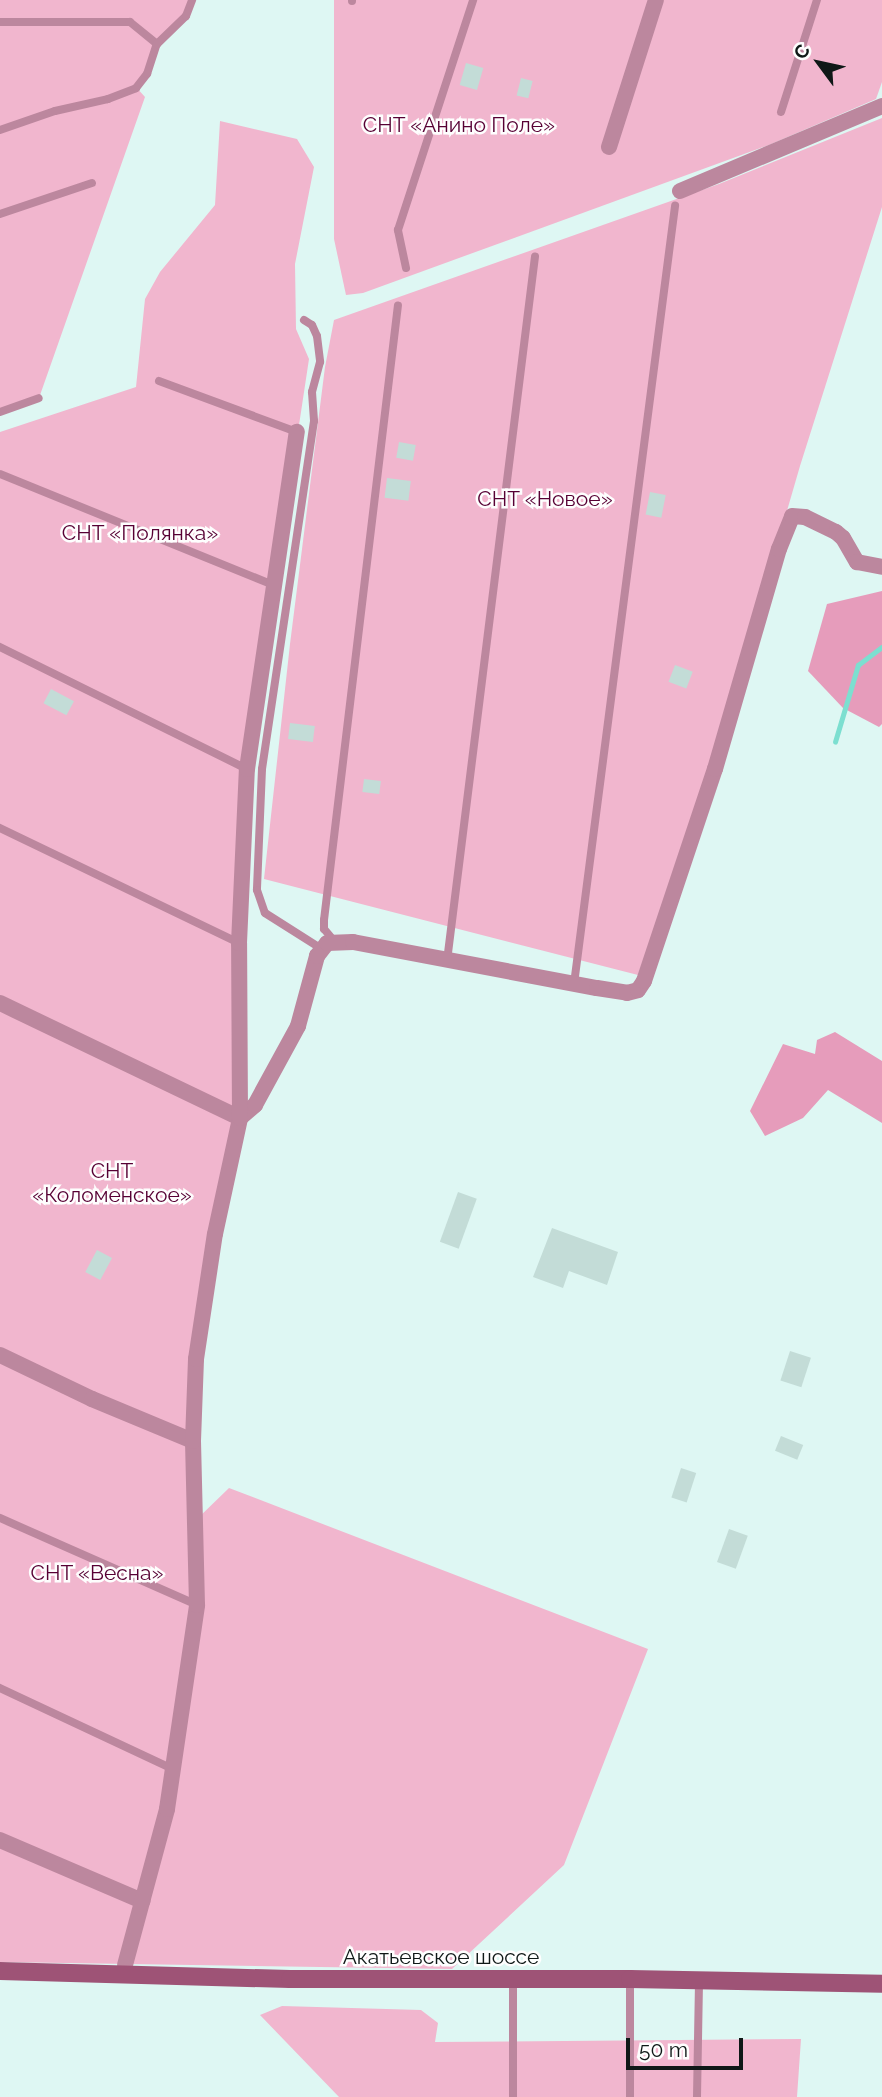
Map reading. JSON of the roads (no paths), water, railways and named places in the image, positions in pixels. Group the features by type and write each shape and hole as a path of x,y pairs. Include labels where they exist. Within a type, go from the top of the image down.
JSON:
{"main road":[{"name":"Акатьевское шоссе","path":"0,1971 290,1979 699,1979 882,1984"}],"street":[{"path":"608,147 656,0"},
{"path":"678,199 882,106"},
{"path":"125,1965 167,1809 197,1605 193,1441 196,1359 215,1234 240,1118 239,943 247,769 297,432"},
{"path":"240,1118 255,1105 298,1026 328,945 353,942 627,993 638,990 644,981 744,677 779,549 792,516 805,517 836,532 843,538 856,562 882,567"},
{"path":"0,1003 240,1118"},
{"path":"0,1355 92,1399 193,1441"},
{"path":"0,1840 142,1901"}],"lane":[{"path":"0,130 55,111 108,99 136,88 147,74 157,44 174,31 186,16 192,0"},
{"path":"407,268 398,230 473,0"},
{"path":"781,112 817,0"},
{"path":"0,22 130,22 157,44"},
{"path":"0,214 92,183"},
{"path":"574,984 678,199"},
{"path":"447,961 510,474 535,256"},
{"path":"304,320 312,325 317,336 320,362 313,392 314,421 262,769 257,890 261,906 272,920 328,945 324,920 398,305"},
{"path":"159,381 297,432"},
{"path":"0,412 39,398"},
{"path":"0,474 274,585"},
{"path":"0,648 247,769"},
{"path":"0,828 239,943"},
{"path":"0,1518 197,1605"},
{"path":"0,1688 173,1769"},
{"path":"630,2097 631,1979"},
{"path":"697,2097 699,1979"},
{"path":"513,1980 513,2097"}],"waterway":[{"path":"835,742 858,665 882,647"}],"park label":[{"name":"СНТ «Анино Поле»","path":"459,125"},
{"name":"СНТ «Новое»","path":"545,499"},
{"name":"СНТ «Полянка»","path":"140,533"},
{"name":"СНТ «Коломенское»","path":"112,1183"},
{"name":"СНТ «Весна»","path":"97,1573"}]}
